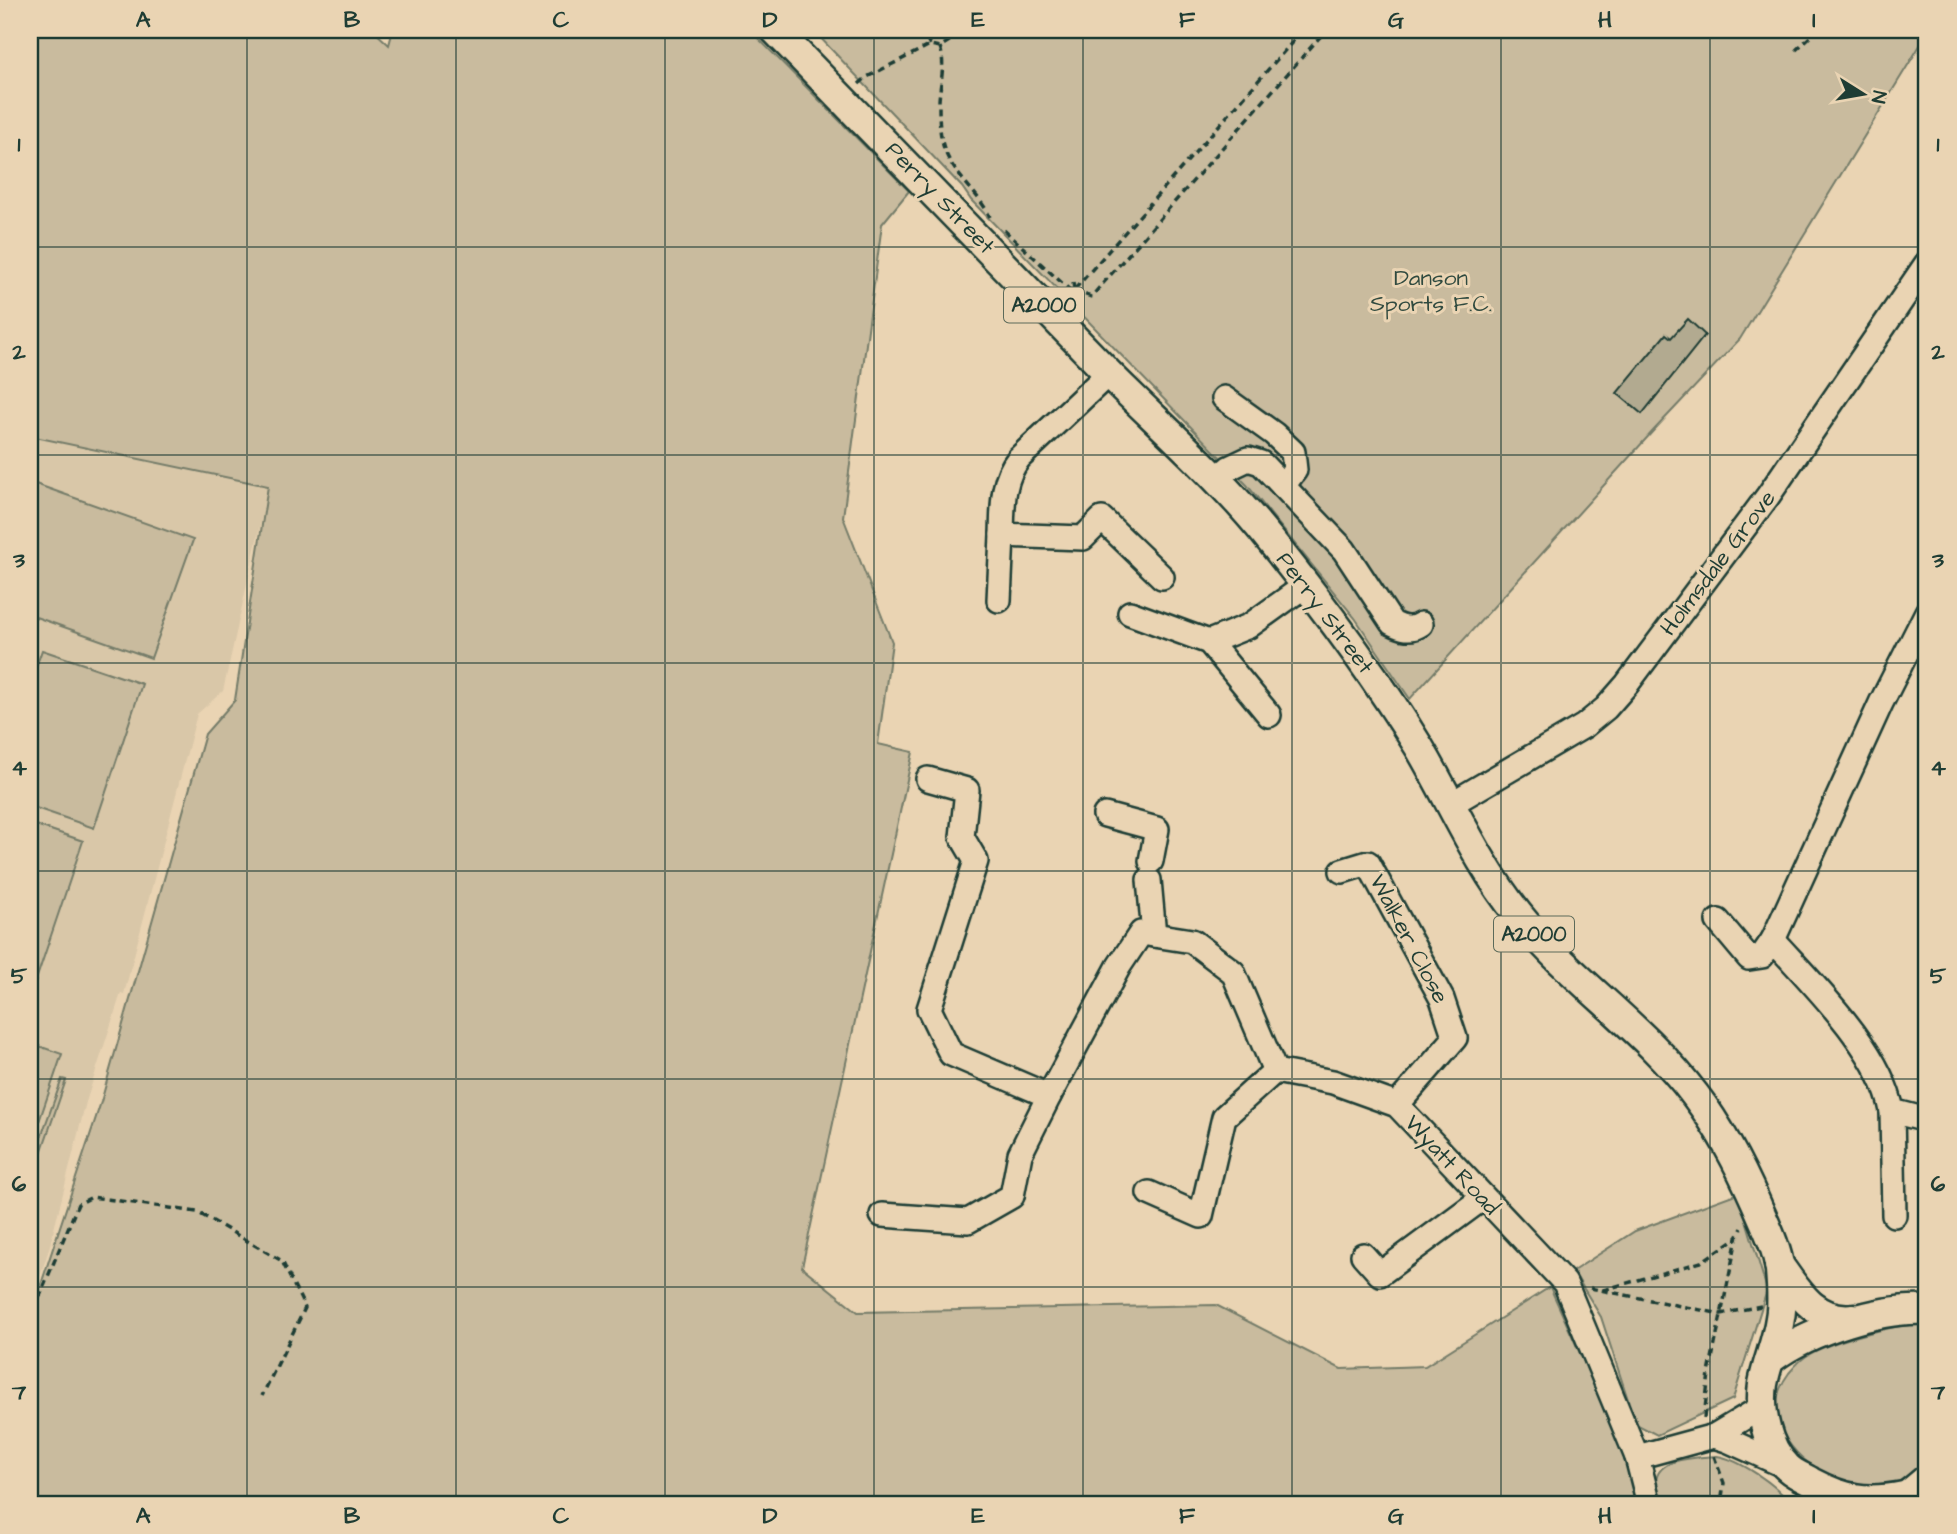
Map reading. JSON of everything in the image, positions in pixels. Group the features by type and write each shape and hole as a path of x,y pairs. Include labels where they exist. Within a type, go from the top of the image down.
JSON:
{"main road":[{"name":"Perry Street","path":"775,30 1109,373 1216,478 1266,534 1385,695 1419,747 1483,865 1541,943 1582,984 1646,1039 1697,1097 1739,1163 1768,1229 1779,1265 1782,1304 1772,1358 1764,1382 1762,1407"},
{"name":"Perry Street","path":"1779,1265 1800,1295 1821,1314 1843,1320 1868,1317"},
{"path":"1772,1358 1803,1339 1868,1317 1921,1306"},
{"path":"1762,1407 1768,1435 1791,1470 1809,1489 1817,1504"},
{"path":"1791,1470 1842,1496 1868,1500 1901,1500 1927,1479"}],"street":[{"name":"Holmsdale Grove","path":"1451,804 1584,726 1606,708 1627,684 1768,496 1927,263"},
{"path":"999,600 1004,488 1009,470 1109,373"},
{"path":"1224,398 1274,434 1293,452 1294,470 1283,486"},
{"path":"1216,478 1248,459 1261,463 1344,550 1392,623 1404,628 1416,628 1421,624"},
{"path":"1002,535 1083,538 1102,519 1162,577"},
{"path":"1209,642 1249,626 1306,585"},
{"path":"1718,921 1749,958 1762,956 1773,940 1881,702 1927,611"},
{"path":"1130,613 1209,642 1269,715"},
{"path":"928,779 967,790 962,837 976,861 929,1009 950,1054 1049,1096"},
{"path":"1105,815 1157,829 1150,871 1154,935"},
{"name":"Walker Close","path":"1342,871 1368,863 1443,999 1455,1038 1396,1105"},
{"path":"882,1215 968,1222 1012,1196 1020,1154 1119,966 1141,933 1192,941 1233,972 1275,1071 1224,1117 1201,1216 1149,1193"},
{"path":"1773,940 1848,1023 1888,1091 1892,1111 1894,1215"},
{"name":"Wyatt Road","path":"1275,1071 1333,1082 1396,1105 1565,1283 1637,1457 1649,1504"},
{"path":"1892,1111 1927,1120"},
{"path":"1363,1255 1380,1274 1483,1198"},
{"path":"1637,1457 1710,1437 1762,1407"},
{"path":"1710,1437 1727,1440 1791,1470"}],"path":[{"path":"922,30 930,45"},
{"path":"842,98 867,77 930,45 940,47 967,30"},
{"path":"1074,290 1303,30"},
{"path":"1074,290 1091,297 1326,30"},
{"path":"1796,50 1817,30"},
{"path":"940,47 944,59 939,102 941,135 948,159 986,207 990,217 1073,293 1071,304 1057,319"},
{"path":"1073,282 1074,290"},
{"path":"30,1320 78,1204 92,1197 197,1212 282,1261 305,1308 262,1396"},
{"path":"1721,1504 1724,1483 1710,1437 1709,1373 1737,1238 1743,1226"},
{"path":"1601,1290 1701,1262 1746,1235"},
{"path":"1565,1283 1721,1314 1766,1305"}],"shaded area":[{"path":"30,436 269,486 223,691 197,714 124,994 121,993 86,1102 49,1249 30,1308"}],"green space":[{"path":"30,30 373,30 389,45 393,30 750,30 909,191 882,224 843,517 892,642 878,744 913,752 802,1267 858,1312 1216,1305 1341,1369 1425,1366 1550,1287 1627,1457 1635,1504 30,1504 30,1318 101,1102 205,734 235,700 268,486 30,436"},
{"name":"Danson Sports F.C.","path":"813,30 1927,30 1927,34 1740,339 1410,699 1355,618 1247,485 971,200 962,187"},
{"path":"30,482 193,540 151,658 30,615"},
{"path":"42,650 142,684 94,828 30,806 30,684"},
{"path":"30,823 83,841 35,983 30,981"},
{"path":"30,1043 62,1054 30,1148"},
{"path":"62,1079 66,1080 41,1153 36,1151"},
{"path":"1738,1193 1767,1290 1733,1399 1657,1435 1636,1424 1601,1317 1573,1271 1635,1231"},
{"path":"1927,1323 1927,1461 1894,1484 1874,1489 1861,1488 1816,1468 1792,1447 1783,1434 1777,1404 1780,1388 1795,1366 1819,1349 1849,1339 1900,1326"},
{"path":"1717,1456 1736,1462 1758,1474 1777,1489 1789,1504 1660,1504 1656,1482 1663,1467 1680,1460"}],"building":[{"path":"1688,319 1705,335 1642,414 1617,393 1666,334 1671,338"}]}
